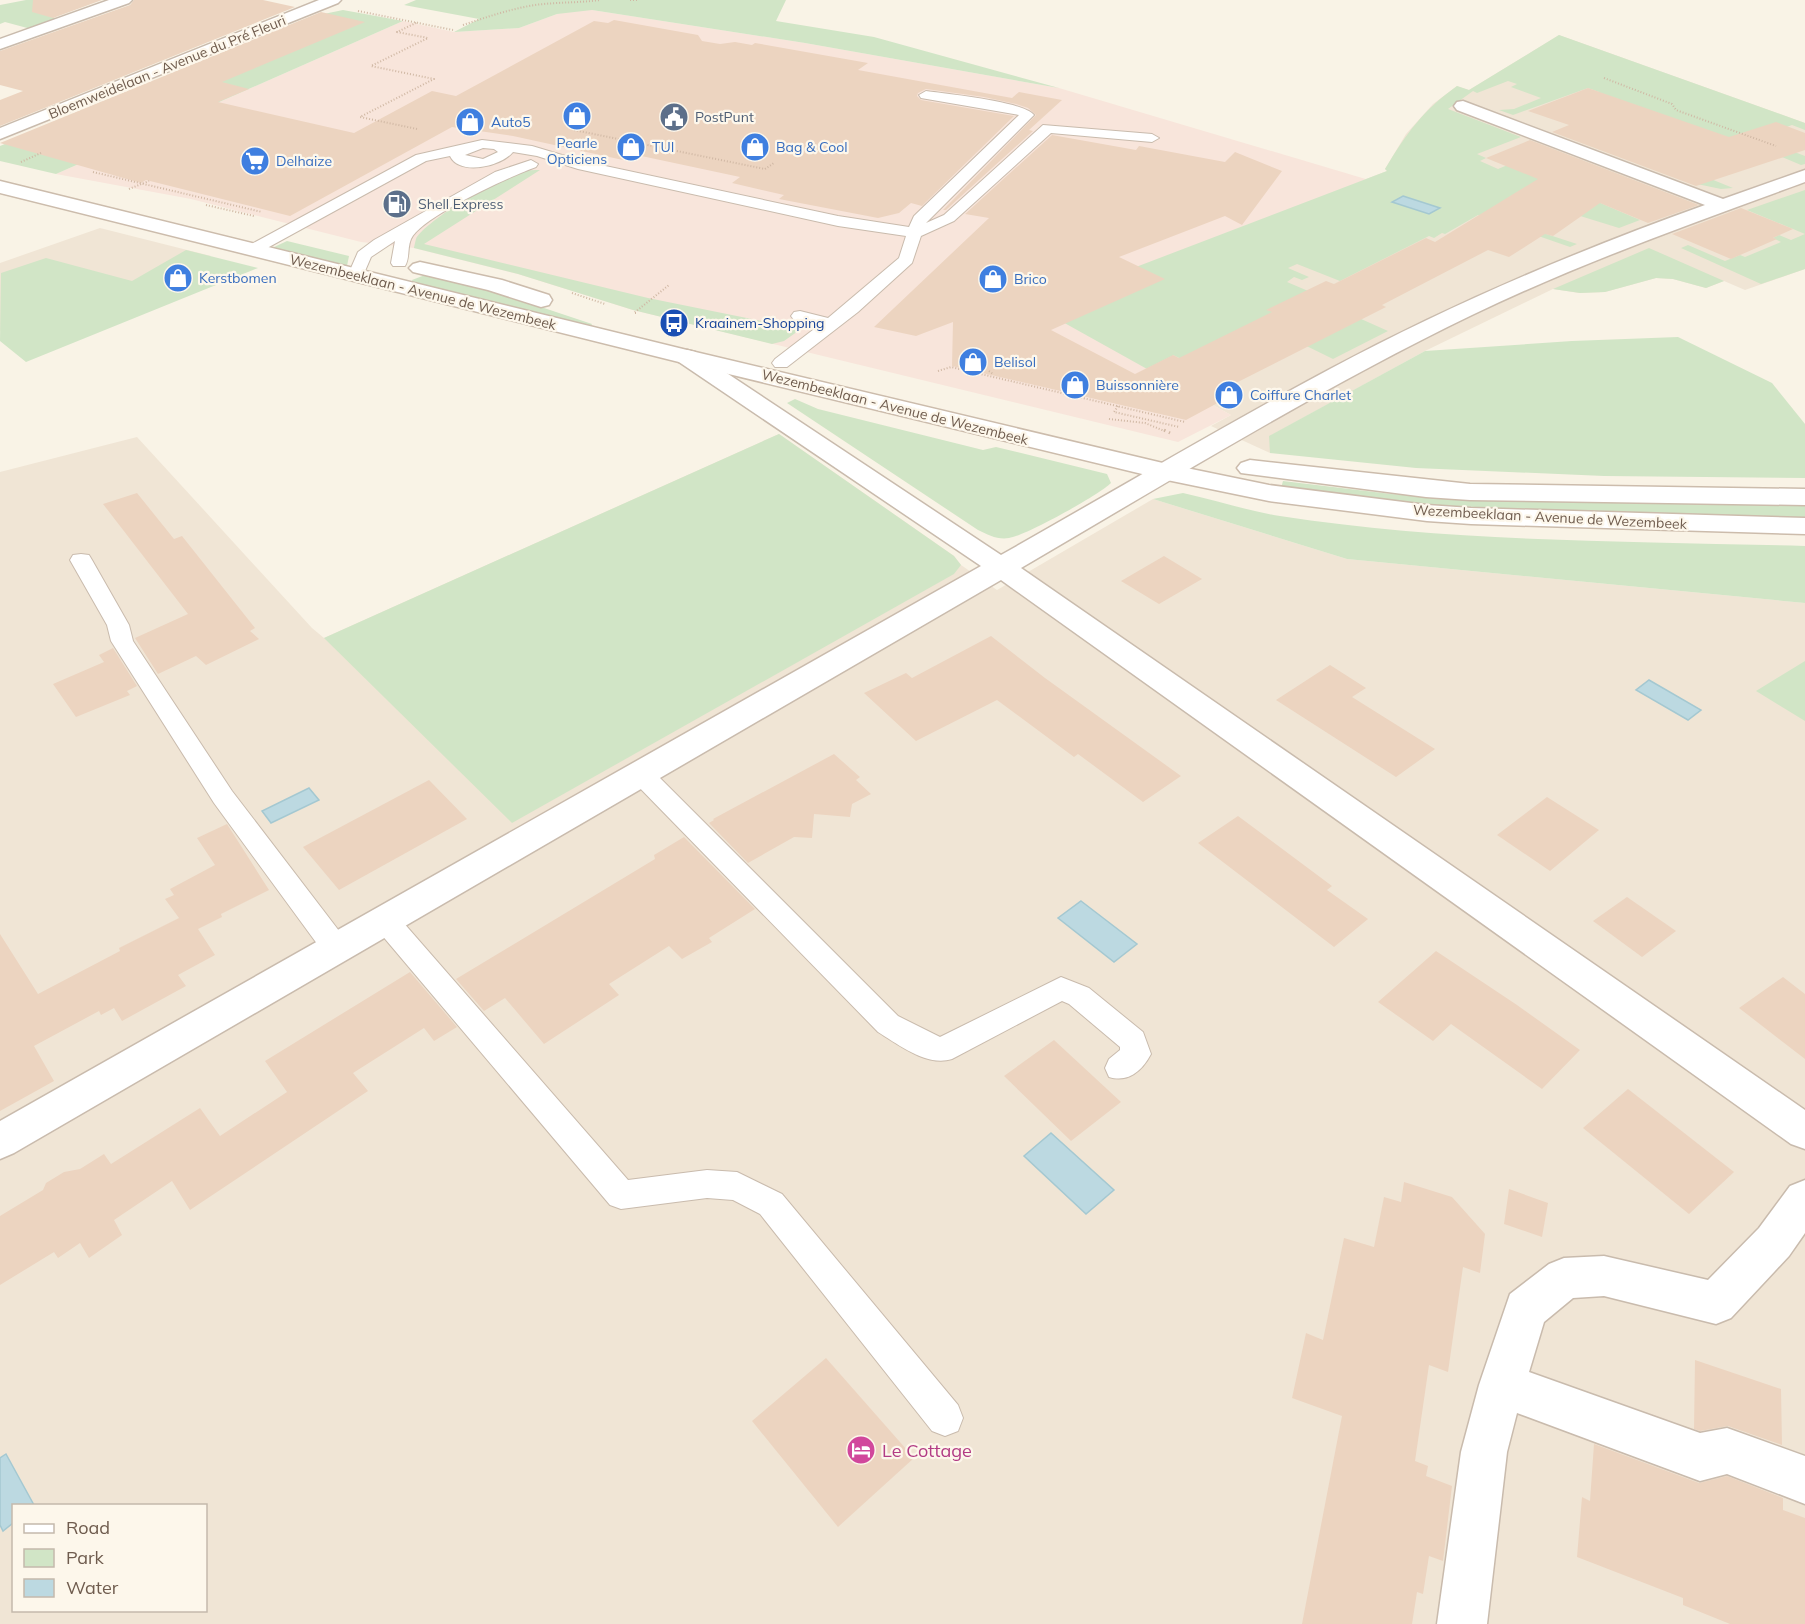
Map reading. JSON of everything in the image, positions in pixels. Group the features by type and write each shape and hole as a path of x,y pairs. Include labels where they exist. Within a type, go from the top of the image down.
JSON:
{"street":[{"path":"0,44 124,0"},
{"name":"Bloemweidelaan - Avenue du Pré Fleuri","path":"0,134 333,0"},
{"path":"1464,106 1722,205"},
{"path":"8,171 109,202 189,214"},
{"path":"0,1141 1338,374 1466,310 1637,236 1805,176"},
{"name":"Wezembeeklaan - Avenue de Wezembeek","path":"0,187 280,234 312,242"},
{"name":"Wezembeeklaan - Avenue de Wezembeek","path":"259,231 356,275 1167,472 1269,493 1427,513 1573,520 1805,526"},
{"name":"Wezembeeklaan - Avenue de Wezembeek","path":"343,249 494,285 603,321 1107,442 1190,459 1426,489 1470,492 1805,497"},
{"path":"687,357 738,388 1003,568 1805,1132"},
{"path":"1462,1624 1484,1452 1526,1309 1564,1278 1604,1275 1716,1303 1774,1242 1805,1199"},
{"path":"1502,1385 1700,1457 1727,1451 1805,1480"}],"lane":[{"path":"781,363 906,260 919,219 1027,115 1013,110 926,95"},
{"path":"356,275 364,255 474,188 502,159 523,148 555,156 578,165 838,221 887,238 914,238 949,218 1048,128 1152,138"},
{"path":"280,234 389,174 466,158 502,159 531,164 578,165"},
{"path":"466,158 463,171 468,183 474,188"},
{"path":"399,263 404,238 418,221"},
{"path":"800,316 830,324"},
{"path":"81,561 118,625 122,641 223,797 336,948"},
{"path":"640,773 888,1024 924,1045 942,1050 1061,988 1079,996 1133,1041 1136,1054 1120,1068"},
{"path":"385,920 621,1195 707,1184 737,1186 771,1204 945,1418"}],"path":[{"path":"463,25 509,10 534,5 558,2 572,4 600,0"},
{"path":"630,0 639,0"},
{"path":"416,129 360,117 434,79 371,66 428,38 397,32 417,22"},
{"path":"1604,78 1672,104 1676,110 1776,146"},
{"path":"569,133 585,123"},
{"path":"574,130 765,170"},
{"path":"8,171 41,153"},
{"path":"93,172 142,184 259,231"},
{"path":"126,190 148,181"},
{"path":"638,309 669,285"},
{"path":"938,370 951,367 993,374 1192,423"},
{"path":"989,371 993,374"},
{"path":"1118,406 1114,412 1176,434 1179,428 1120,414"},
{"path":"1109,419 1174,426"}],"shaded area":[{"path":"575,10 592,10 805,43 1059,88 1369,180 1035,306 1231,415 1178,442 633,310 518,274 414,248 361,242 191,199 56,174 403,21 454,32 519,28"},
{"path":"1559,35 1805,123 1805,269 1745,290 1724,281 1706,288 1673,279 1656,278 1605,292 1580,293 1553,289 1425,351 1270,436 1270,453 1211,426 1231,415 1034,306 1387,171 1385,169 1406,134 1433,104 1457,86 1469,90"},
{"path":"100,228 211,256 0,331 0,263"},
{"path":"779,434 954,556 961,565 997,590 1153,499 1347,559 1805,603 1805,1624 0,1624 0,472 137,437 312,628 324,638"}],"green space":[{"path":"26,0 72,0 35,12 59,19 31,29 5,22 0,24 0,5"},
{"path":"416,0 786,0 776,21 874,37 1059,88 805,43 592,10 557,14 519,28 454,32 479,19 404,5"},
{"path":"343,10 403,21 56,174 0,161 0,146 314,16"},
{"path":"1559,35 1805,123 1805,130 1792,125 1758,138 1805,156 1805,164 1801,165 1782,157 1679,166 1733,188 1721,189 1697,184 1599,92 1588,88 1513,115 1499,110 1514,109 1541,98 1511,87 1517,84 1508,81 1477,93 1473,91 1448,109 1521,137 1477,154 1486,158 1480,161 1498,169 1510,164 1596,167 1682,199 1598,202 1640,220 1619,228 1577,215 1509,222 1577,244 1570,247 1478,215 1445,234 1442,233 1434,238 1429,236 1340,281 1297,264 1288,268 1309,277 1302,280 1294,277 1287,282 1327,299 1323,302 1388,331 1333,359 1278,332 1208,372 1173,355 1165,379 1034,306 1387,171 1385,169 1408,134 1445,95 1457,86 1469,90"},
{"path":"540,170 424,244 648,298 801,329 784,341 772,344 633,310 518,274 414,248 416,239 422,231 464,200 521,171"},
{"path":"1805,190 1805,234 1747,210"},
{"path":"1805,234 1805,269 1761,284 1681,248 1688,245 1725,261 1740,255 1745,257 1781,242 1773,238 1779,235 1791,240"},
{"path":"287,241 349,256 347,266 272,248"},
{"path":"1649,248 1724,281 1706,288 1673,279 1656,278 1605,292 1580,293 1553,289"},
{"path":"186,250 258,268 26,362 0,341 1,273 46,258 132,281"},
{"path":"425,275 487,289 592,324 591,326 413,284 412,280"},
{"path":"1678,337 1772,383 1805,424 1805,478 1604,476 1416,468 1270,453 1269,436 1425,351 1572,341"},
{"path":"795,399 818,409 983,450 996,447 1107,474 1111,483 1045,523 1017,536 997,538 978,530 787,403"},
{"path":"779,434 954,556 961,565 954,574 512,823 324,638"},
{"path":"1283,481 1391,494 1476,500 1805,506 1805,518 1430,505 1281,488"},
{"path":"1183,493 1280,516 1411,531 1542,539 1805,546 1805,603 1347,559 1153,499"},
{"path":"1805,661 1805,721 1756,691"}],"water":[{"path":"1403,196 1440,208 1429,214 1392,202"},
{"path":"1649,680 1701,710 1688,720 1636,690"},
{"path":"309,788 319,800 271,823 262,811"},
{"path":"1081,901 1137,944 1114,962 1058,918"},
{"path":"1051,1133 1114,1190 1086,1214 1024,1156"},
{"path":"6,1454 33,1504 12,1504 12,1524 3,1531 0,1525 0,1458"}],"building":[{"path":"33,0 102,0 53,18 32,12"},
{"path":"134,0 263,0 295,7 0,126 0,100 23,91 0,85 0,51 130,5"},
{"path":"321,12 365,22 222,82 249,89 218,102 354,133 432,91 456,96 594,21 608,23 614,20 698,35 702,41 720,44 735,42 752,45 755,43 868,63 858,70 1012,98 1019,92 1062,100 1029,130 1033,131 946,210 943,210 1036,115 1028,108 984,97 926,89 918,93 917,96 921,100 1014,116 922,206 911,203 899,213 878,218 779,199 784,195 732,183 740,177 632,154 623,160 513,136 452,127 290,216 146,180 141,183 0,143"},
{"path":"1588,88 1729,137 1776,122 1805,133 1805,150 1696,186 1552,132 1569,125 1528,111"},
{"path":"1052,135 1136,150 1139,146 1225,162 1235,152 1282,171 1242,225 1225,216 1119,257 1165,279 1051,330 1135,374 1173,355 1179,358 1272,312 1266,310 1326,281 1334,284 1426,238 1435,242 1538,179 1486,158 1530,140 1699,205 1648,223 1600,203 1553,236 1545,234 1509,257 1488,250 1382,305 1386,307 1228,387 1238,392 1186,420 952,366 953,322 916,336 874,327 989,218 965,214"},
{"path":"1741,208 1793,229 1773,238 1777,239 1731,259 1672,234"},
{"path":"137,493 174,539 182,536 255,628 250,631 259,639 206,665 196,656 158,674 135,638 188,614 103,504"},
{"path":"1164,556 1202,579 1159,604 1121,581"},
{"path":"991,636 1181,776 1143,802 1078,754 1074,757 997,700 916,741 864,693 906,673 912,678"},
{"path":"113,648 137,686 127,691 130,695 76,717 53,684 104,662 99,655"},
{"path":"1330,665 1366,688 1352,697 1435,749 1396,777 1276,700"},
{"path":"834,754 860,777 856,780 871,794 852,804 850,817 814,814 812,838 794,837 748,863 709,823 713,819"},
{"path":"429,780 467,819 339,890 303,847"},
{"path":"1547,797 1599,830 1550,871 1497,835"},
{"path":"1238,816 1332,886 1327,890 1368,919 1334,947 1198,843"},
{"path":"227,824 269,890 221,914 222,917 198,929 215,955 178,975 186,986 122,1021 114,1008 101,1015 99,1011 34,1046 54,1081 0,1111 0,934 38,994 120,951 119,948 179,918 165,899 174,895 170,889 215,865 197,838"},
{"path":"684,837 755,909 709,938 712,942 682,959 669,946 609,984 619,995 544,1044 505,998 484,1011 456,979 655,859 654,855"},
{"path":"1627,897 1676,931 1642,957 1593,921"},
{"path":"1436,951 1580,1050 1542,1089 1451,1024 1433,1041 1378,1002"},
{"path":"410,972 457,1027 434,1041 424,1028 353,1073 368,1091 190,1210 172,1181 114,1220 122,1235 89,1258 80,1243 58,1258 54,1252 0,1285 0,1216 43,1190 46,1183 64,1172 80,1169 104,1154 111,1164 200,1108 220,1136 287,1092 265,1061"},
{"path":"1783,977 1805,994 1805,1059 1739,1008"},
{"path":"1054,1040 1121,1102 1071,1141 1004,1076"},
{"path":"1628,1089 1734,1172 1689,1214 1583,1128"},
{"path":"1404,1182 1452,1197 1485,1234 1480,1273 1463,1267 1448,1372 1429,1365 1415,1461 1428,1466 1426,1476 1452,1486 1443,1561 1429,1556 1423,1594 1417,1592 1412,1624 1302,1624 1342,1416 1292,1398 1306,1333 1323,1340 1344,1238 1374,1247 1384,1197 1401,1202"},
{"path":"1509,1189 1548,1203 1542,1237 1504,1224"},
{"path":"826,1358 914,1458 838,1527 752,1421"},
{"path":"1695,1360 1781,1389 1782,1445 1728,1426 1700,1431 1694,1429"},
{"path":"1594,1444 1699,1483 1727,1476 1783,1498 1783,1510 1805,1518 1805,1624 1730,1624 1683,1605 1683,1598 1577,1557 1582,1497 1590,1501"}],"place":[{"name":"Pearle Opticiens","path":"577,116"},
{"name":"PostPunt","path":"674,117"},
{"name":"Auto5","path":"470,122"},
{"name":"TUI","path":"631,147"},
{"name":"Bag & Cool","path":"755,147"},
{"name":"Delhaize","path":"255,161"},
{"name":"Shell Express","path":"397,204"},
{"name":"Kerstbomen","path":"178,278"},
{"name":"Brico","path":"993,279"},
{"name":"Kraainem-Shopping","path":"674,323"},
{"name":"Belisol","path":"973,362"},
{"name":"Buissonnière","path":"1075,385"},
{"name":"Coiffure Charlet","path":"1229,395"},
{"name":"Le Cottage","path":"861,1450"}]}
